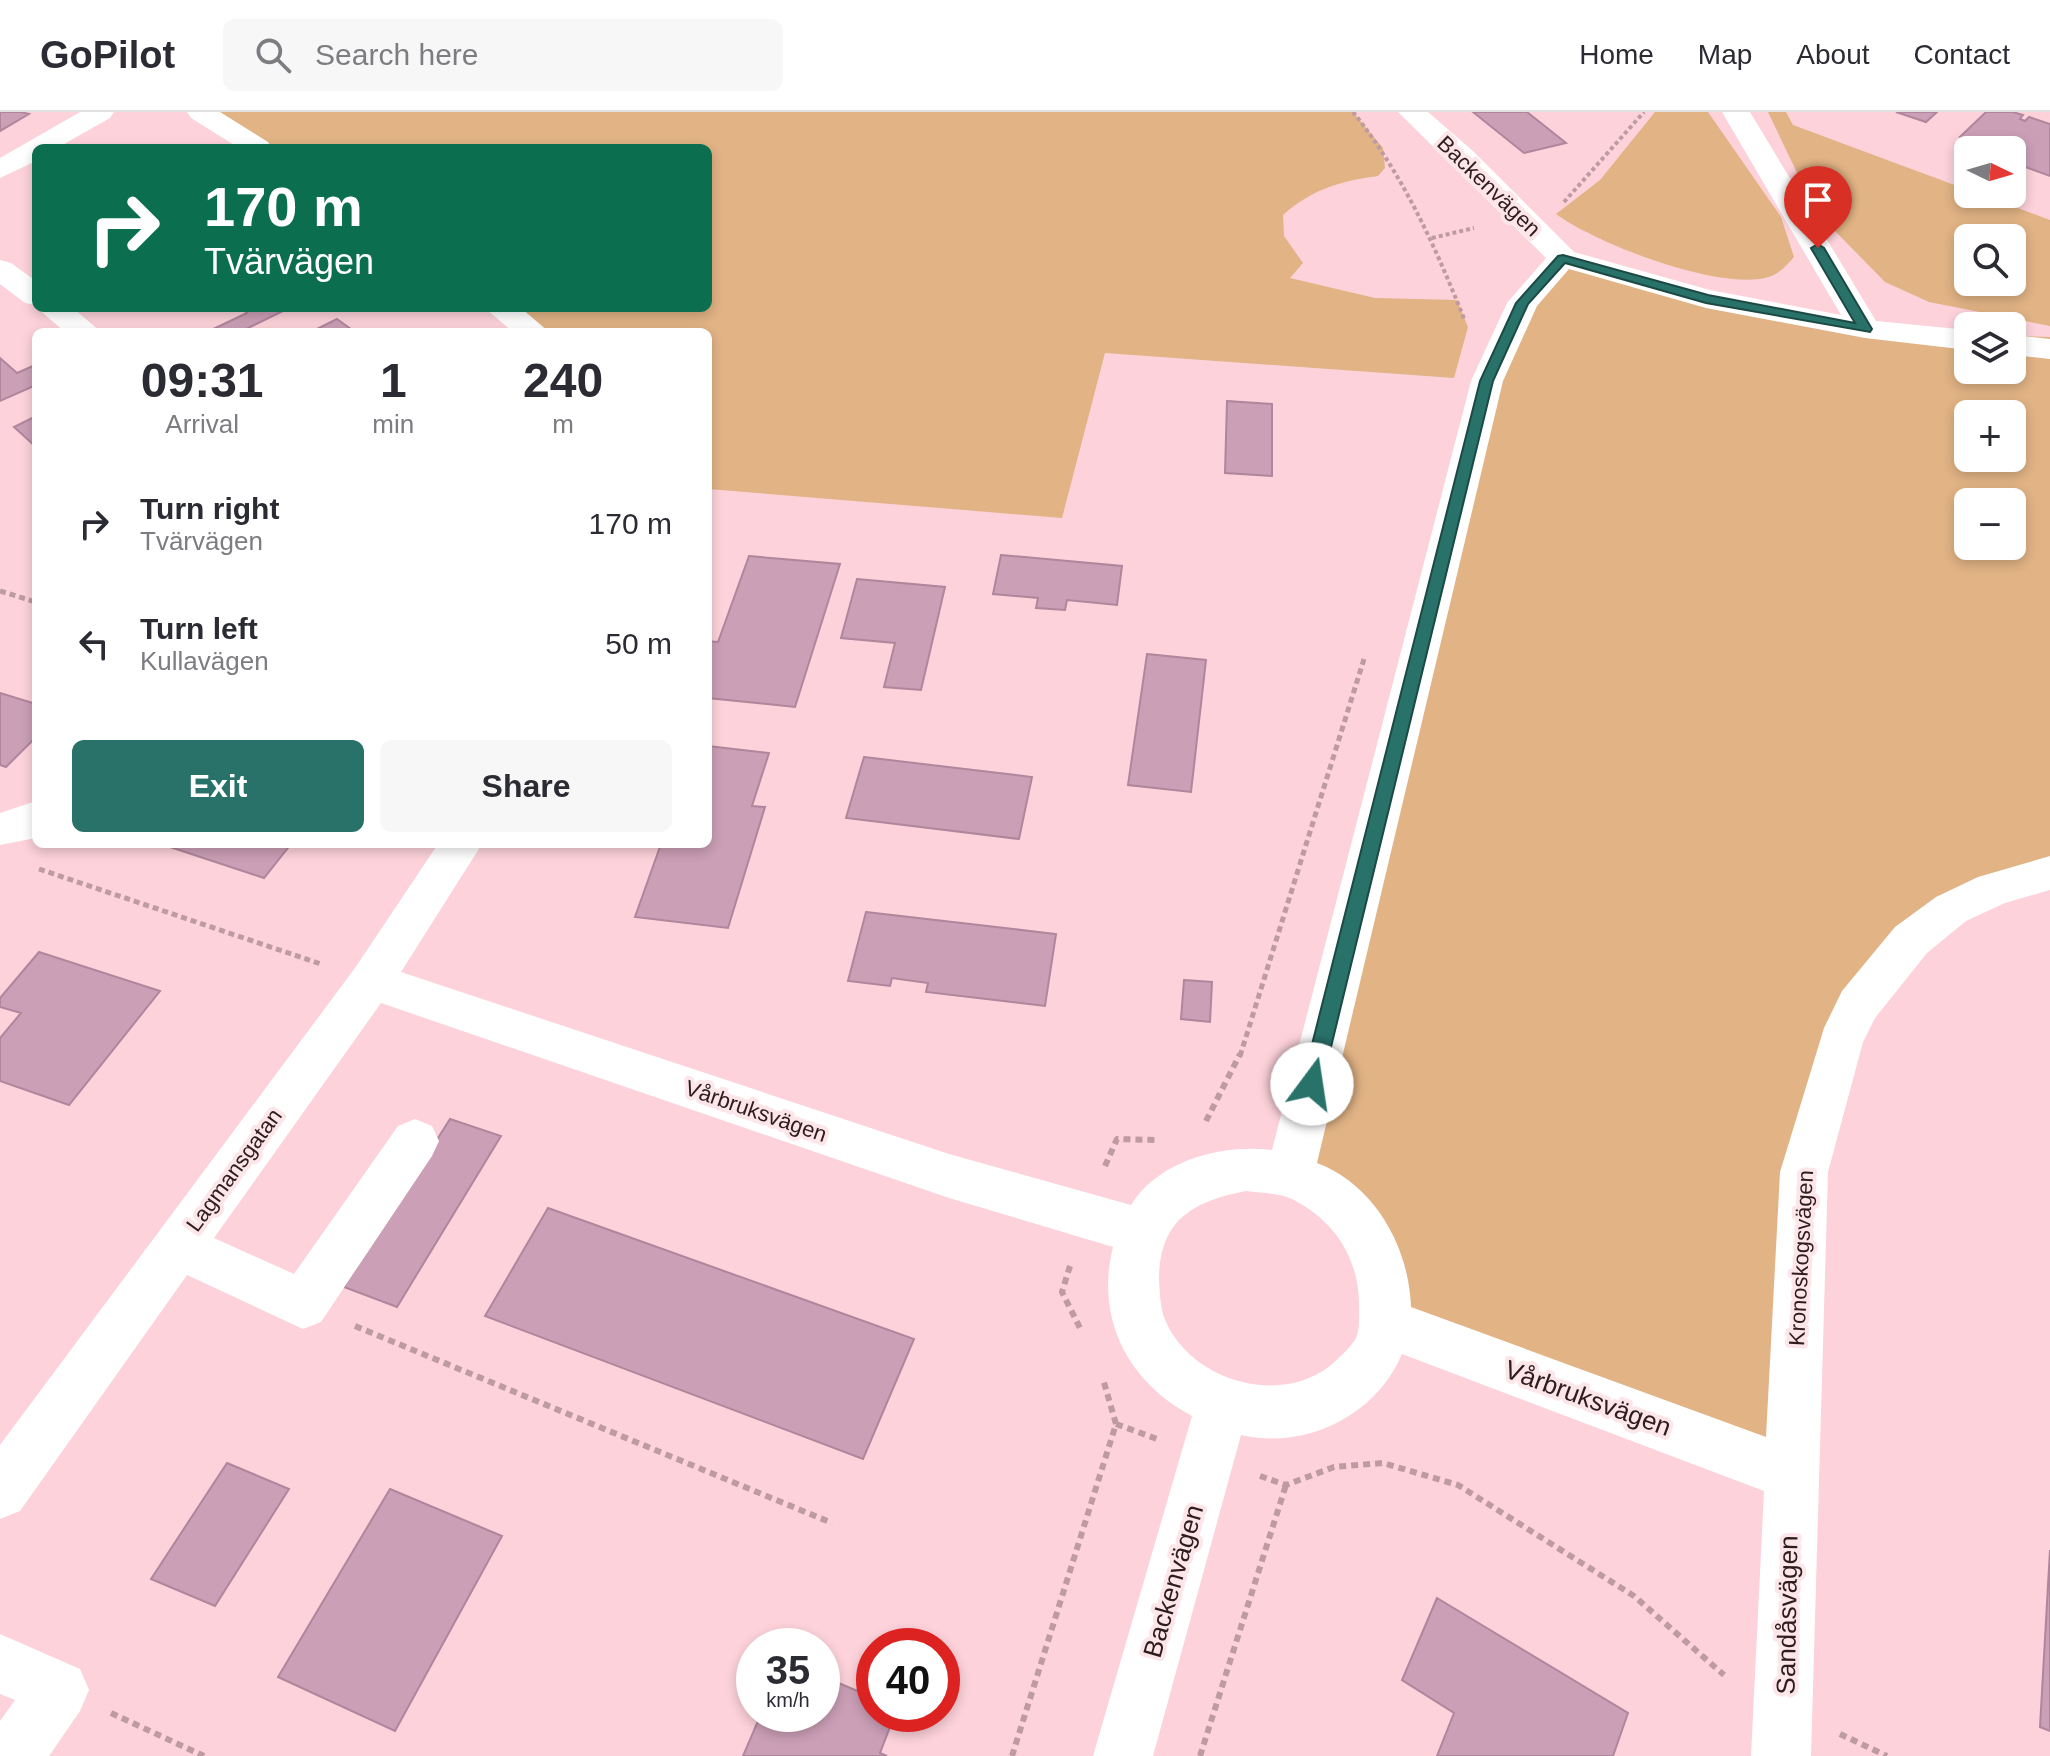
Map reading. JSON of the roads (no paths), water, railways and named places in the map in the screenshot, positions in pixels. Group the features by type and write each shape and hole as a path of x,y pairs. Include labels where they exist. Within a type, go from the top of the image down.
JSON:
{"street":[{"path":"44,144 100,112"},
{"path":"201,112 252,144"},
{"name":"Backenvägen","path":"1412,112 1464,158 1563,258"},
{"path":"1736,112 1865,329"},
{"path":"0,170 32,151"},
{"path":"1290,1175 1487,381 1523,303 1563,258 1706,299 1865,329 1954,339"},
{"path":"0,269 32,293"},
{"path":"58,312 80,328"},
{"path":"506,312 528,328"},
{"path":"2026,346 2050,349"},
{"path":"0,829 25,825 32,820"},
{"name":"Lagmansgatan","path":"0,1491 371,981 458,848"},
{"name":"Kronoskogsvägen","path":"1790,1473 1804,1172 1840,1042 1858,1005 1911,940 1951,909 1993,889 2050,873"},
{"name":"Vårbruksvägen","path":"371,981 949,1176 1143,1232"},
{"path":"178,1246 303,1304 415,1141"},
{"path":"1246,1169 1290,1175 1330,1195 1359,1222 1384,1273 1386,1323 1376,1354 1355,1381 1328,1400 1294,1412 1258,1413 1215,1431 1142,1330 1132,1279 1143,1232 1167,1198 1203,1177 1246,1169"},
{"name":"Vårbruksvägen","path":"1386,1323 1790,1473"},
{"name":"Backenvägen","path":"1123,1756 1215,1431"},
{"name":"Sandåsvägen","path":"1783,1731 1790,1473"},
{"path":"0,1663 59,1690 12,1756"}]}
